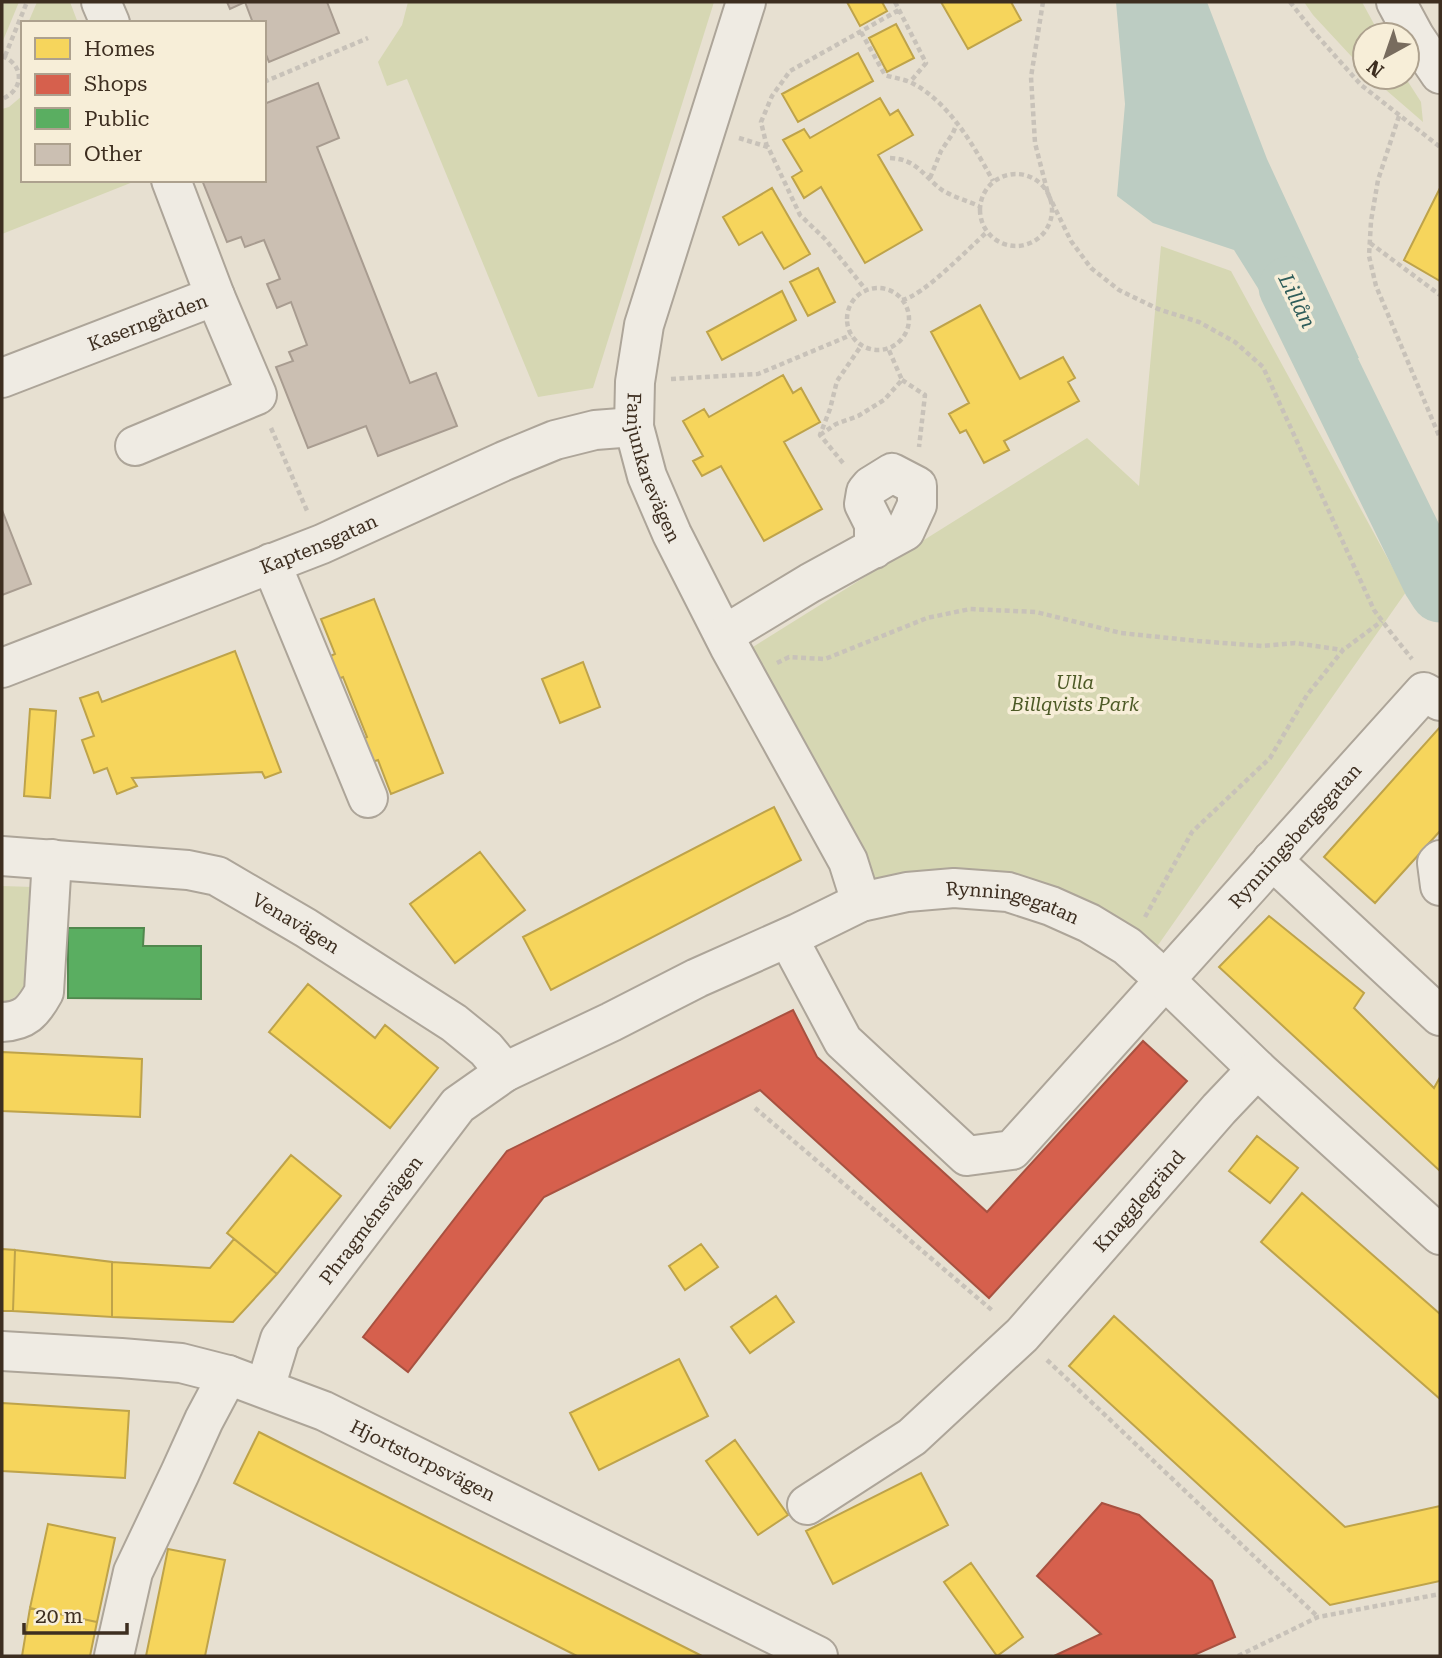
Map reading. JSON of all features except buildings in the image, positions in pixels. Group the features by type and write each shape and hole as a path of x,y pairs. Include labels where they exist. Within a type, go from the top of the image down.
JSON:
{"street":[{"path":"101,2 109,21"},
{"name":"Fanjunkarevägen","path":"746,2 644,325 635,382 634,427 647,476 672,534 848,862 861,902"},
{"path":"1396,2 1440,74"},
{"name":"Kaserngården","path":"2,377 215,296 172,182"},
{"path":"135,446 257,395 215,296"},
{"name":"Kaptensgatan","path":"2,668 322,544 555,440 595,430 634,427"},
{"path":"724,635 810,583 874,549 905,531 917,505 917,486 892,473 866,492 864,504 874,524 874,549"},
{"path":"271,563 368,798"},
{"name":"Rynningsbergsgatan","path":"788,938 842,1041 967,1156 1012,1150 1272,860 1432,696"},
{"name":"Venavägen","path":"2,856 188,870 216,876 306,928 454,1023 486,1049 505,1072"},
{"path":"2,1022 17,1021 34,1010 44,992 52,859"},
{"path":"1272,860 1440,1016"},
{"path":"1440,860 1437,863 1440,886"},
{"name":"Rynningegatan","path":"505,1072 861,902 907,892 954,888 1008,892 1051,906 1089,923 1121,943 1164,979 1257,1069 1440,1235"},
{"name":"Knagglegränd","path":"807,1505 912,1437 1022,1335 1257,1069"},
{"name":"Phragménsvägen","path":"265,1388 280,1339 458,1105 505,1072"},
{"name":"Hjortstorpsvägen","path":"2,1352 181,1363 265,1388 324,1411 818,1656"},
{"path":"114,1656 133,1572 228,1375"}],"path":[{"path":"2,99 20,86 18,71 11,60 3,56 27,2"},
{"path":"895,2 926,63 910,82"},
{"path":"1043,2 1031,78 1035,143 1048,194 1052,205 1051,217 1040,237 1018,246 1006,245 987,232 979,206 984,192 993,181 1008,174 1024,174 1038,181 1048,194 1071,241 1091,268 1119,290 1158,309 1199,322 1235,342 1263,366 1374,610 1414,660 1432,696"},
{"path":"1290,2 1361,85 1440,147"},
{"path":"866,290 825,239 800,215 768,147 761,122 772,96 790,71 899,10"},
{"path":"861,32 885,75 910,82 929,94 957,123 972,143 993,181"},
{"path":"266,81 368,38"},
{"path":"1399,116 1378,180 1369,256 1376,286 1440,438"},
{"path":"930,178 957,123"},
{"path":"706,127 768,147"},
{"path":"890,158 903,159 944,191 979,206"},
{"path":"902,300 909,299 941,275 987,232"},
{"path":"1369,242 1440,295"},
{"path":"883,288 902,300 907,309 908,327 897,344 883,351 872,350 861,346 851,335 846,317 849,307 855,298 866,290 883,288"},
{"path":"635,382 758,374 851,335"},
{"path":"820,435 837,381 861,346"},
{"path":"888,348 902,380 925,396 917,486"},
{"path":"820,435 884,400 902,380"},
{"path":"257,395 322,544"},
{"path":"820,435 866,492"},
{"path":"747,677 789,657 825,659 927,618 970,609 1036,612 1121,633 1262,646 1295,643 1343,650"},
{"path":"1121,943 1148,914 1192,832 1270,758 1307,695 1343,650 1382,621"},
{"path":"1238,1656 1318,1617 1440,1594"}],"green space":[{"path":"2,2 19,2 2,43"},
{"path":"37,2 70,2 77,21 29,21"},
{"path":"408,2 714,2 593,388 538,397 407,79 387,86 378,62 402,25"},
{"path":"1304,2 1362,2 1372,21 1351,21 1351,56"},
{"path":"1387,91 1414,91 1421,102 1423,122"},
{"path":"21,97 21,182 133,182 2,234 2,109"},
{"name":"Ulla Billqvists Park","path":"1161,246 1231,271 1406,592 1156,948 1012,894 860,883 729,662 1087,438 1139,486"},
{"path":"2,886 33,887 33,957 23,991 2,1006"}],"water":[{"path":"1116,2 1207,2 1267,159 1359,358 1324,364 1289,317 1266,301 1234,250 1153,223 1117,196 1125,104"}],"waterway":[{"name":"Lillån","path":"1289,287 1440,592"}]}
